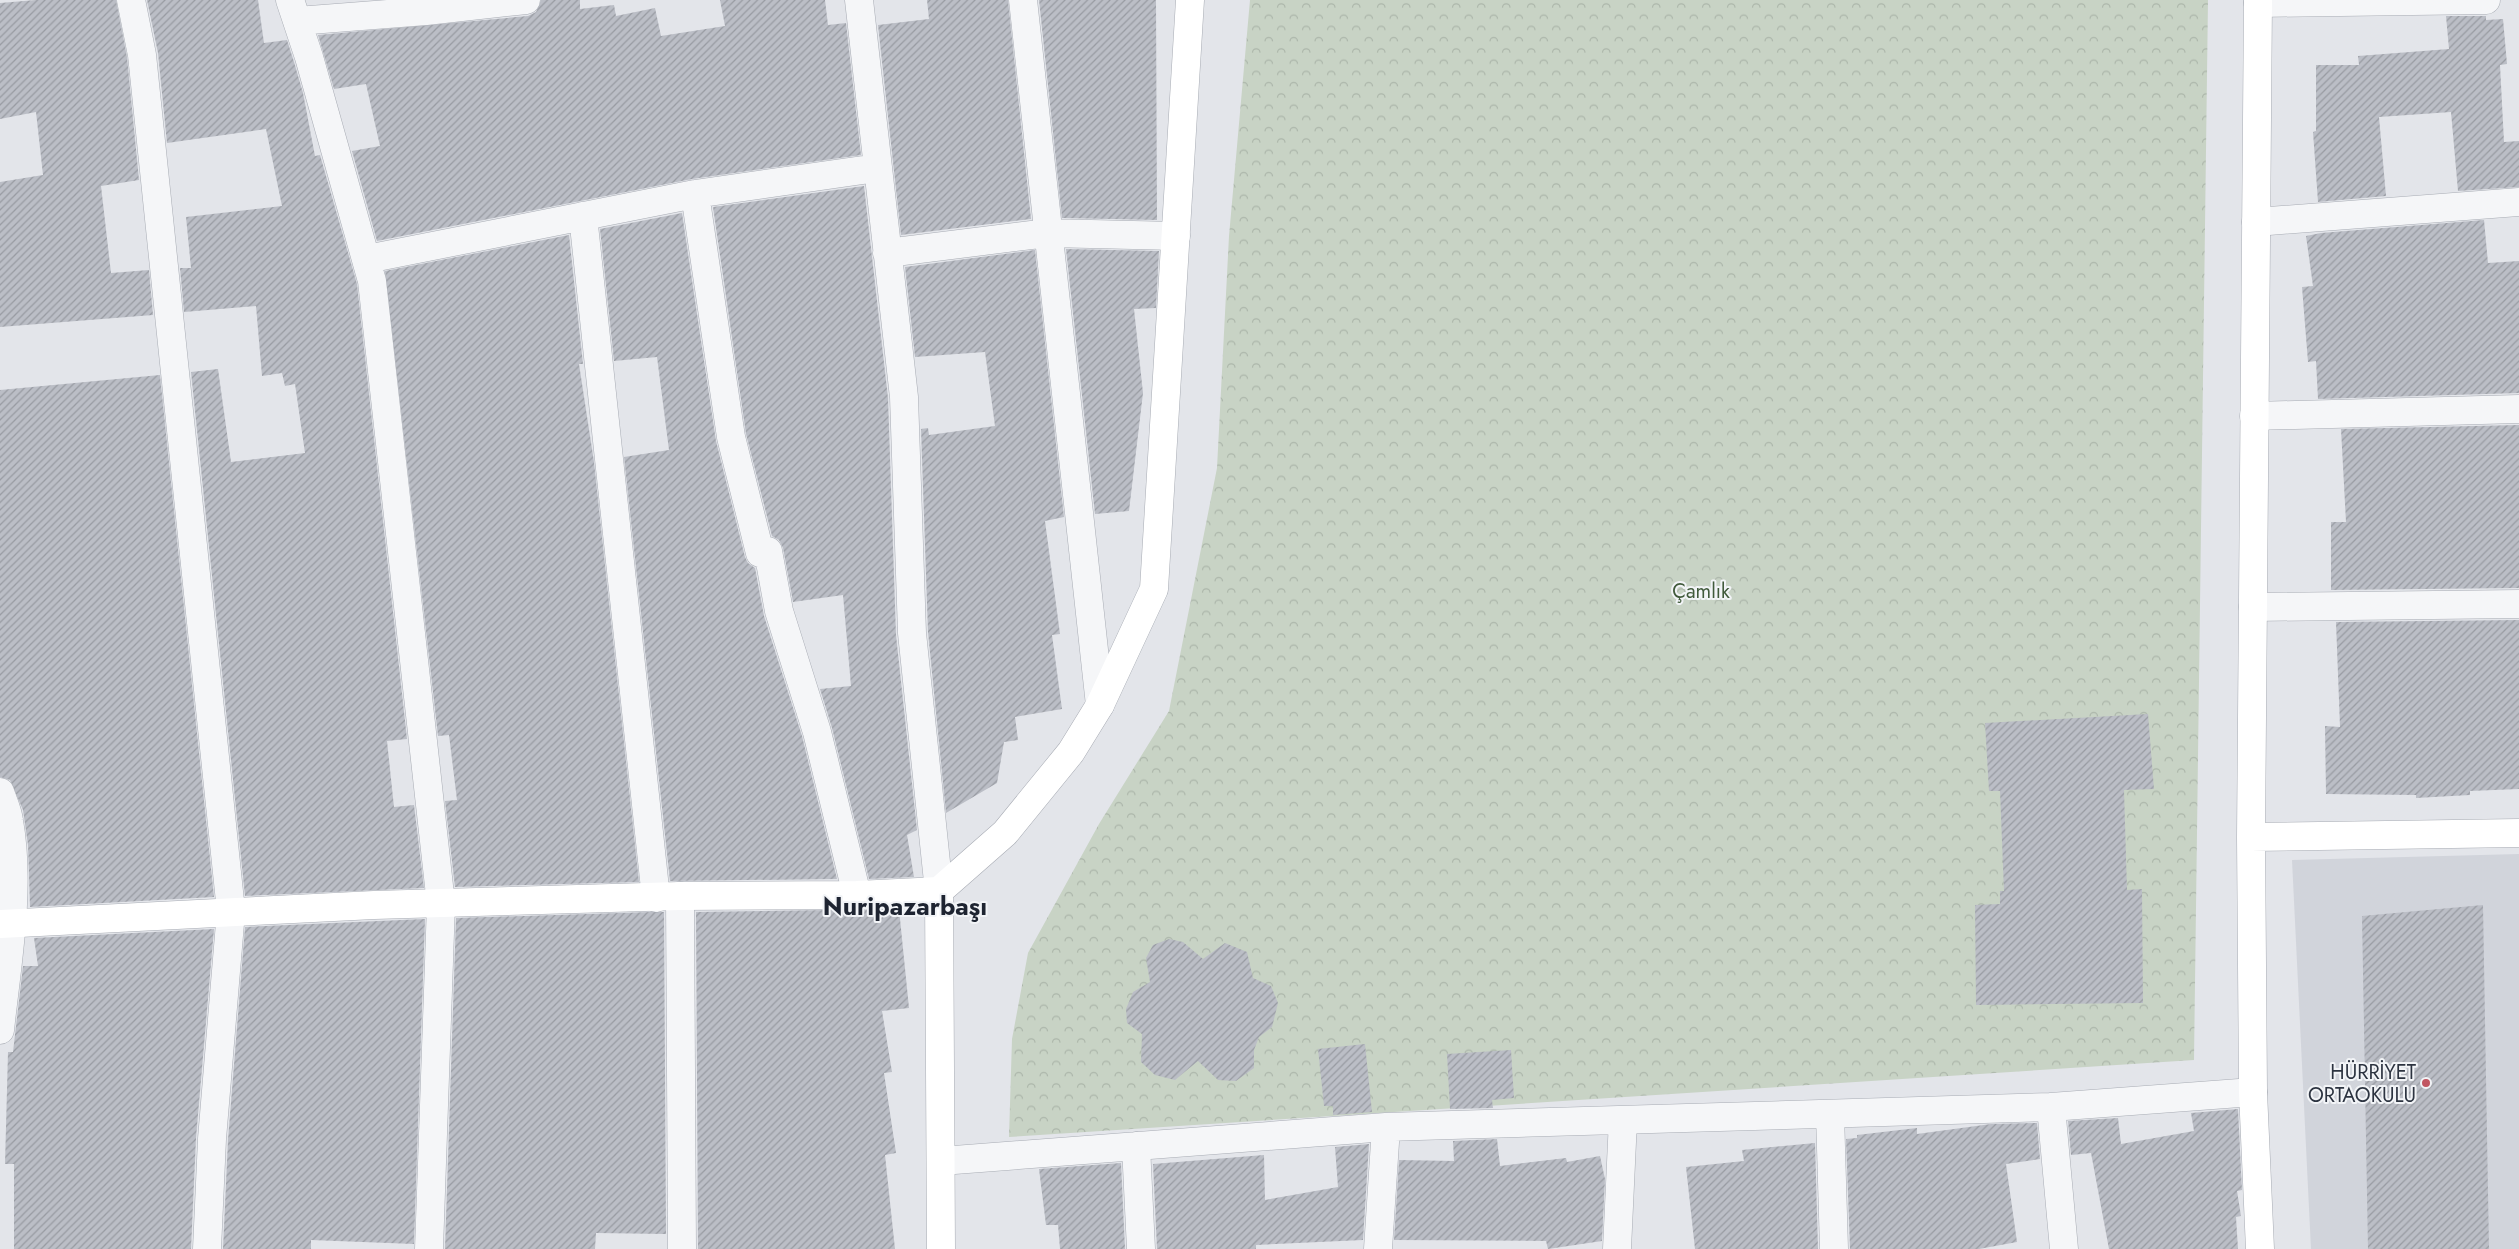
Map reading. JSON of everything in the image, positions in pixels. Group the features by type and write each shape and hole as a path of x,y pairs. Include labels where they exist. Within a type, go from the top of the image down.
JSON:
{"street":[{"path":"131,0 142,55 231,911 212,1139 207,1249"},
{"path":"430,1249 441,904 372,281 293,10 526,0"},
{"path":"858,0 904,397 912,633 939,891 941,1249"},
{"path":"1023,0 1100,705"},
{"path":"6,923 231,911 668,897 856,895 939,891 1005,833 1070,752 1100,705 1154,589 1190,0"},
{"path":"2260,1249 2253,1092 2251,837 2258,2 2486,0"},
{"path":"367,259 695,194 877,168"},
{"path":"695,194 731,437 760,553 768,551 779,611 817,732 856,895"},
{"path":"2256,222 2519,202"},
{"path":"583,216 668,897 682,1249"},
{"path":"887,253 1048,233 1176,236"},
{"path":"2254,416 2519,409"},
{"path":"2253,607 2519,604"},
{"path":"0,792 9,820 13,861 6,923 0,1030"},
{"path":"2251,837 2519,833"},
{"path":"941,1161 1386,1127 2050,1107 2253,1092"},
{"path":"2050,1107 2064,1249"},
{"path":"1830,1114 1834,1249"},
{"path":"1617,1249 1622,1120"},
{"path":"1378,1249 1386,1127"},
{"path":"1136,1146 1140,1249"}],"shaded area":[{"path":"2519,854 2519,1249 2311,1249 2292,860"}],"green space":[{"name":"Çamlık","path":"1250,0 2208,0 2194,1060 1009,1137 1012,1039 1028,953 1099,824 1169,711 1217,468 1229,236"}],"building":[{"path":"36,0 116,0 127,57 139,180 101,186 111,273 149,270 153,315 0,327 0,182 43,175 36,112 0,119 0,3"},
{"path":"147,0 258,0 264,43 287,40 294,62 303,93 315,156 320,155 357,284 407,739 387,741 394,807 414,805 424,888 245,896 191,372 218,369 231,462 305,453 295,384 285,386 282,373 262,376 256,306 184,312 180,268 191,268 186,217 282,206 266,129 167,143 158,53"},
{"path":"541,0 580,0 580,9 614,5 616,16 655,8 661,36 725,26 720,0 825,0 828,25 846,23 861,155 692,179 377,241 352,151 380,146 366,84 334,89 318,35 528,16 536,12"},
{"path":"927,0 1008,0 1031,219 901,235 878,25 929,19"},
{"path":"1039,0 1156,0 1157,220 1062,218"},
{"path":"2446,16 2486,16 2486,20 2503,19 2507,64 2500,65 2504,142 2519,141 2519,187 2458,191 2451,112 2379,117 2386,196 2318,202 2313,132 2316,131 2316,65 2359,65 2358,56 2449,49"},
{"path":"864,186 888,398 896,635 917,830 907,835 914,877 869,879 832,728 820,689 851,686 843,595 793,602 783,548 779,540 772,536 746,434 713,207"},
{"path":"682,213 716,441 745,557 748,563 755,568 764,616 802,736 837,879 670,881 624,457 669,450 657,357 614,361 600,229"},
{"path":"2484,220 2488,263 2519,261 2519,393 2318,399 2316,361 2308,362 2302,287 2313,286 2306,236 2321,233"},
{"path":"569,235 583,364 579,364 594,462 639,882 455,887 445,801 457,800 449,735 438,736 385,271"},
{"path":"1066,249 1159,251 1156,308 1134,309 1143,393 1129,511 1095,514"},
{"path":"1035,250 1064,517 1045,521 1060,634 1052,635 1062,709 1015,717 1018,740 1004,742 997,783 946,813 928,632 921,429 928,428 929,435 995,426 985,352 915,357 905,267"},
{"path":"160,375 214,897 30,907 28,845 23,810 10,780 0,777 0,390"},
{"path":"2519,425 2519,588 2331,590 2331,522 2346,522 2341,429"},
{"path":"2519,620 2519,789 2470,791 2470,795 2416,798 2416,795 2326,794 2325,726 2340,727 2336,622"},
{"path":"2148,714 2154,789 2124,790 2127,890 2142,889 2143,1003 1976,1005 1975,905 2000,904 2000,891 2004,891 2000,791 1989,791 1985,723"},
{"name":"HÜRRİYET ORTAOKULU","path":"2483,905 2489,1249 2368,1249 2362,916"},
{"path":"899,909 909,1008 882,1011 892,1072 884,1073 896,1153 885,1155 895,1249 698,1249 696,912"},
{"path":"664,912 666,1234 596,1233 595,1249 445,1249 456,918"},
{"path":"425,919 414,1244 311,1240 311,1249 223,1249 228,1140 245,927"},
{"path":"214,929 196,1138 191,1249 14,1249 14,1164 5,1164 8,1052 13,1052 23,966 38,966 34,938"},
{"path":"1169,939 1183,942 1203,959 1225,943 1247,952 1253,978 1271,986 1278,1003 1272,1027 1259,1037 1254,1050 1254,1068 1236,1081 1218,1080 1198,1061 1175,1080 1155,1075 1141,1062 1142,1034 1127,1023 1126,1009 1133,992 1150,982 1146,958 1153,945"},
{"path":"1365,1044 1372,1112 1333,1115 1333,1106 1324,1106 1318,1049"},
{"path":"1511,1050 1514,1098 1492,1100 1493,1108 1450,1109 1447,1054"},
{"path":"2238,1109 2242,1190 2237,1191 2241,1216 2236,1217 2238,1249 2109,1249 2091,1153 2071,1155 2068,1121 2118,1118 2121,1144 2194,1131 2191,1113"},
{"path":"2037,1123 2040,1159 2006,1164 2017,1242 1979,1249 1850,1249 1846,1139 1857,1138 1857,1135 1917,1128 1917,1134 1991,1124"},
{"path":"1497,1139 1500,1166 1566,1158 1567,1162 1600,1156 1605,1179 1602,1241 1548,1249 1546,1241 1394,1240 1399,1160 1454,1161 1453,1141"},
{"path":"1815,1143 1818,1249 1695,1249 1686,1167 1744,1161 1742,1150"},
{"path":"1369,1144 1363,1240 1256,1245 1256,1249 1157,1249 1153,1164 1264,1155 1265,1200 1338,1187 1335,1147"},
{"path":"1121,1163 1125,1249 1060,1249 1058,1225 1046,1225 1039,1169"}],"place":[{"name":"HÜRRİYET ORTAOKULU","path":"2426,1083"}],"district":[{"name":"Nuripazarbaşı","path":"905,906"}]}
